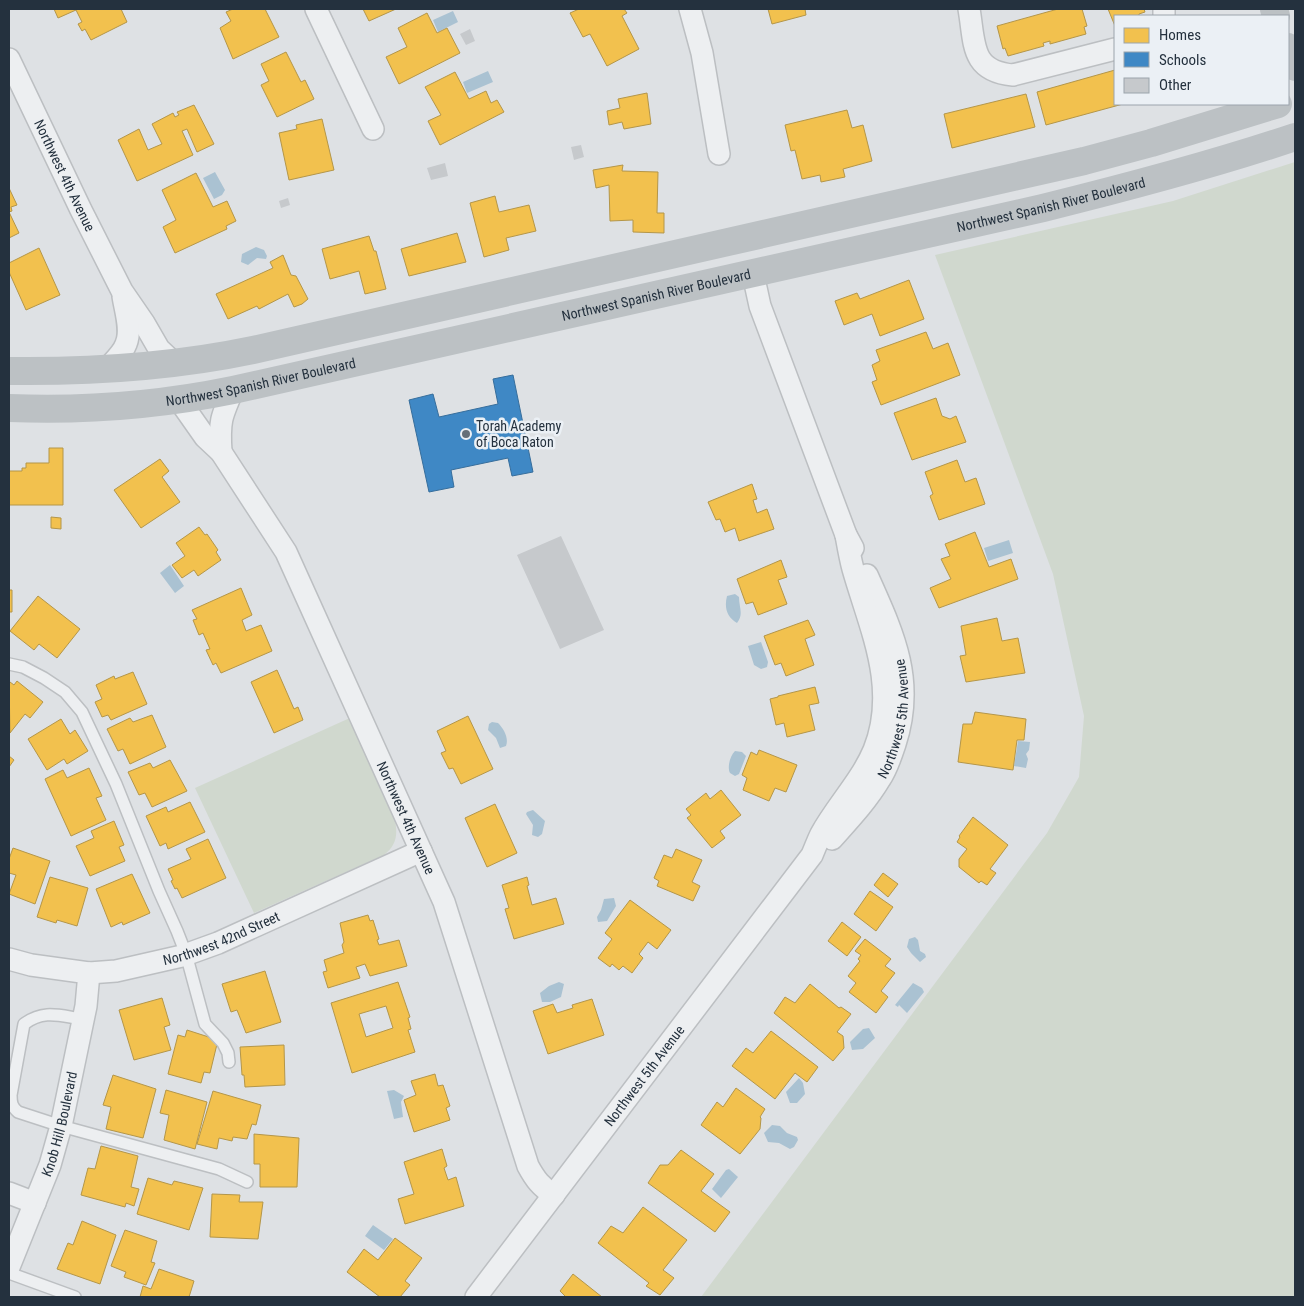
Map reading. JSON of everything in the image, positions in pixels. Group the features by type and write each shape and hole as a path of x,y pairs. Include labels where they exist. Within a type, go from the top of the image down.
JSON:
{"main road":[{"path":"1289,50 1295,67"},
{"path":"9,372 107,369 175,364 253,350 1084,161 1151,143 1275,105"},
{"name":"Northwest Spanish River Boulevard","path":"9,408 102,406 179,400 234,390 753,274 1106,192 1226,159 1295,137"},
{"path":"753,274 764,260 775,251 864,228 945,193"}],"street":[{"path":"316,9 373,129"},
{"path":"690,9 702,53 719,154"},
{"path":"969,9 978,58 988,68 1000,73 1013,75 1114,49"},
{"name":"Northwest 4th Avenue","path":"9,59 122,291 160,349 175,364"},
{"name":"Northwest 5th Avenue","path":"476,1297 812,854 822,833 862,773 874,749 884,710 884,686 881,663 852,567 846,535 760,306 753,274"},
{"name":"Northwest 4th Avenue","path":"107,369 126,344 128,335 122,291"},
{"path":"221,452 220,424 222,415 234,390"},
{"name":"Northwest 4th Avenue","path":"179,400 205,437 221,452 286,552 444,902 528,1166 535,1180 554,1195"},
{"name":"Northwest 42nd Street","path":"9,959 31,965 89,973 116,971 146,965 218,943 421,851"},
{"name":"Knob Hill Boulevard","path":"9,1267 50,1165 61,1126 89,988 89,973"},
{"path":"9,1193 35,1203"}],"lane":[{"path":"9,664 23,666 44,678 65,692 82,712 116,784 186,954 205,1024 223,1043 228,1054 228,1062"},
{"path":"83,1020 44,1014 32,1018 24,1024 11,1104 18,1112 61,1126 219,1169 247,1182"},
{"path":"9,1273 75,1297"}],"shaded area":[{"path":"1295,162 1295,1297 701,1297 1047,833 1079,777 1084,716 1053,574 935,255 1173,201"},
{"path":"352,717 395,820 396,835 394,844 384,855 254,913 195,788"}],"water":[{"path":"453,11 458,22 438,32 433,20"},
{"path":"488,71 493,82 467,93 463,82"},
{"path":"215,172 225,190 222,195 214,199 203,178"},
{"path":"256,247 264,250 267,256 266,259 257,258 248,265 241,262 242,254"},
{"path":"1009,540 1013,553 988,561 984,548"},
{"path":"170,565 184,586 175,593 160,573"},
{"path":"735,594 739,597 741,611 737,623 727,612 726,604 727,596"},
{"path":"761,642 768,662 767,667 761,669 754,665 748,646"},
{"path":"492,722 498,723 504,731 507,740 506,746 500,748 496,738 488,730 489,724"},
{"path":"1018,741 1030,742 1029,750 1026,754 1028,759 1026,768 1014,766"},
{"path":"735,751 742,752 746,756 739,774 735,776 730,773 729,765"},
{"path":"533,810 545,821 542,834 538,837 532,835 533,825 526,814"},
{"path":"614,898 616,906 607,921 598,922 597,917 604,899"},
{"path":"915,937 918,940 920,951 926,957 920,962 907,947 909,939"},
{"path":"559,982 564,984 561,997 550,1002 542,1002 540,993 549,986"},
{"path":"913,983 922,988 924,992 907,1013 899,1005 898,1007 895,1005"},
{"path":"869,1028 875,1038 863,1049 852,1050 850,1042 863,1029"},
{"path":"799,1078 803,1083 805,1094 797,1103 790,1103 786,1092"},
{"path":"394,1090 404,1096 401,1102 403,1117 394,1119 387,1091"},
{"path":"772,1125 780,1126 787,1133 797,1137 798,1140 794,1147 790,1149 779,1143 768,1142 764,1133"},
{"path":"729,1169 738,1177 721,1198 712,1189 726,1170"},
{"path":"373,1225 393,1239 384,1250 365,1236"}],"building: Homes":[{"path":"54,9 121,9 127,22 91,40 85,29 82,31 78,24 82,22 76,10 58,18"},
{"path":"233,9 265,9 279,37 233,59 220,28 231,21 226,12"},
{"path":"363,9 396,9 369,21"},
{"path":"579,9 624,9 627,13 622,16 639,49 607,66 590,34 583,37 570,13"},
{"path":"768,9 805,9 806,15 772,24"},
{"path":"1058,9 1082,9 1087,26 1084,27 1086,34 1050,44 1050,41 1043,43 1044,46 1008,56 1005,48 1003,49 997,26"},
{"path":"1108,9 1144,9 1145,12 1139,15 1114,15 1114,24"},
{"path":"427,13 437,33 447,28 460,53 399,84 386,57 407,47 398,28"},
{"path":"286,52 301,82 305,80 314,99 277,117 261,85 269,81 261,64"},
{"path":"1114,70 1114,105 1119,105 1046,125 1037,92"},
{"path":"455,72 469,99 486,91 491,103 497,100 504,112 440,145 428,121 441,115 425,87"},
{"path":"647,93 651,124 624,129 622,122 609,125 607,111 620,108 618,99"},
{"path":"1026,94 1035,127 952,148 944,114"},
{"path":"194,105 214,144 197,152 187,129 182,131 193,155 137,181 118,140 139,129 148,150 162,144 152,124 173,113 175,117 179,115 177,112"},
{"path":"847,110 852,128 863,125 872,161 843,169 845,177 821,182 820,175 802,179 795,150 791,151 785,125"},
{"path":"322,119 334,170 289,180 279,133 297,129 296,125"},
{"path":"623,165 622,171 658,172 657,213 664,213 664,233 633,232 633,220 610,221 609,185 596,188 593,170"},
{"path":"196,173 213,207 227,201 236,221 226,226 227,229 175,253 163,227 176,220 162,190"},
{"path":"9,188 17,205 11,207 12,211 9,212"},
{"path":"495,196 499,212 529,205 536,231 506,238 509,250 484,257 470,203"},
{"path":"9,212 19,233 9,238"},
{"path":"457,233 466,262 409,276 401,249"},
{"path":"369,236 374,251 376,251 386,289 365,294 359,271 330,279 322,249"},
{"path":"39,248 60,295 26,310 9,272 9,263"},
{"path":"283,255 291,275 296,276 308,299 294,307 288,294 259,309 257,306 228,319 216,294 273,268 270,262"},
{"path":"909,280 924,319 880,336 872,314 844,325 835,301 857,293 860,299"},
{"path":"926,332 933,349 948,343 960,375 881,405 872,382 877,380 872,365 880,361 876,350"},
{"path":"936,398 942,416 950,419 956,416 966,442 912,460 894,413"},
{"path":"49,448 63,448 63,505 9,505 9,471 22,471 22,468 26,468 26,463 49,463"},
{"path":"160,459 169,471 162,477 180,502 141,528 114,490"},
{"path":"957,460 965,482 976,478 985,504 939,520 930,496 933,494 925,472"},
{"path":"752,484 757,499 753,500 757,513 767,509 774,529 739,541 735,528 725,532 720,519 716,520 708,502"},
{"path":"51,517 61,518 61,529 51,528"},
{"path":"199,527 205,535 207,534 218,550 216,552 221,560 198,576 194,570 182,578 172,565 185,556 176,543"},
{"path":"975,532 989,567 1011,559 1018,579 939,608 930,588 951,579 941,559 950,556 945,544"},
{"path":"781,560 787,577 778,580 787,604 758,615 753,602 746,604 737,579"},
{"path":"241,588 252,615 242,620 246,631 261,625 272,651 221,673 216,663 213,665 206,650 210,649 203,633 199,635 193,620 197,619 192,610"},
{"path":"9,590 12,590 12,612 9,612"},
{"path":"38,596 80,629 57,658 39,644 34,650 10,631"},
{"path":"997,618 1002,641 1018,638 1025,673 966,682 960,656 966,655 961,626"},
{"path":"808,620 815,635 805,639 814,665 786,676 781,663 775,665 764,636"},
{"path":"277,670 294,709 298,707 303,720 274,733 251,682"},
{"path":"133,672 147,704 111,720 108,715 102,717 95,702 102,699 96,685 114,676 115,679"},
{"path":"17,681 43,702 30,718 25,714 10,733 9,683 14,685"},
{"path":"815,687 819,703 809,705 815,730 787,737 784,723 776,725 770,699"},
{"path":"975,712 1026,719 1024,740 1017,740 1013,770 958,762 963,724 972,724"},
{"path":"152,715 166,747 130,764 123,749 118,751 107,729 130,718 133,722"},
{"path":"468,716 493,769 461,784 453,768 449,769 441,753 446,751 437,731"},
{"path":"61,719 70,734 75,730 88,751 67,764 64,759 47,770 28,739"},
{"path":"759,750 797,765 786,792 775,788 769,801 743,790 747,778 742,775 751,752 757,755"},
{"path":"9,756 14,760 9,767"},
{"path":"170,760 187,791 152,807 145,793 139,795 128,772 150,763 153,768"},
{"path":"89,768 102,796 96,798 106,820 71,836 45,779 63,770 67,778"},
{"path":"721,790 741,815 720,831 725,838 712,848 687,818 691,815 686,809 706,793 710,799"},
{"path":"190,802 205,832 168,849 166,843 160,846 146,816 166,807 168,812"},
{"path":"495,804 517,853 487,867 465,818"},
{"path":"973,817 1008,845 990,869 996,873 987,885 981,881 979,883 959,867 959,859 967,849 957,842 959,836"},
{"path":"114,821 124,845 119,847 125,861 90,876 76,846 94,838 91,831"},
{"path":"208,839 226,878 182,898 171,881 173,880 168,869 191,859 186,849"},
{"path":"13,848 50,861 35,904 9,894 16,875 9,873 9,859"},
{"path":"676,849 702,860 692,882 700,886 693,901 657,886 659,881 654,878 664,855 672,858"},
{"path":"883,873 898,884 888,897 874,885"},
{"path":"132,874 150,913 123,925 122,922 111,927 96,889"},
{"path":"50,877 88,888 77,926 57,920 56,923 37,917"},
{"path":"527,877 529,885 527,886 532,905 556,898 564,924 514,939 505,909 509,908 502,885"},
{"path":"870,891 893,907 876,931 854,914"},
{"path":"630,900 671,930 657,949 648,942 639,954 643,958 632,973 623,966 619,970 612,964 610,967 598,958 612,939 605,933"},
{"path":"368,915 370,921 373,920 379,945 399,940 407,966 370,976 365,964 356,967 360,978 328,988 323,972 327,971 324,960 344,953 340,923"},
{"path":"842,922 861,937 847,956 828,941"},
{"path":"865,939 891,959 885,966 895,973 881,991 888,997 876,1013 849,992 856,983 848,976 860,961 858,959 861,955 855,951"},
{"path":"265,971 281,1022 246,1033 237,1010 231,1012 222,984"},
{"path":"398,982 410,1017 408,1018 411,1029 408,1030 415,1052 352,1073 331,1003","holes":["386,1006 393,1028 366,1037 359,1014"]},
{"path":"810,984 839,1008 841,1007 851,1014 837,1032 843,1036 844,1048 833,1061 774,1013 785,997 795,1003"},
{"path":"162,998 170,1025 164,1027 171,1050 134,1060 119,1010"},
{"path":"592,999 604,1035 548,1054 533,1011 553,1004 557,1013 573,1008 572,1005"},
{"path":"187,1030 218,1040 210,1073 204,1072 201,1083 168,1074 178,1035 185,1037"},
{"path":"771,1031 818,1067 807,1082 795,1073 775,1099 732,1066 746,1048 753,1053"},
{"path":"284,1045 285,1085 245,1087 240,1047"},
{"path":"435,1074 438,1086 443,1085 450,1106 446,1108 450,1120 414,1132 404,1100 416,1095 411,1081"},
{"path":"113,1075 156,1089 143,1138 106,1129 111,1107 103,1105"},
{"path":"736,1088 765,1109 760,1117 760,1129 740,1154 701,1125 717,1102 723,1107"},
{"path":"166,1090 207,1102 195,1149 164,1140 169,1115 160,1113"},
{"path":"213,1091 261,1105 256,1125 252,1124 247,1139 233,1137 232,1141 219,1138 217,1149 197,1144"},
{"path":"254,1134 299,1138 297,1187 260,1187 260,1164 254,1164"},
{"path":"101,1146 138,1156 131,1187 139,1189 134,1206 126,1203 125,1207 81,1195 88,1168 95,1169"},
{"path":"442,1149 447,1166 444,1168 448,1180 456,1177 464,1206 405,1224 398,1199 414,1194 404,1162"},
{"path":"681,1150 714,1174 701,1191 730,1212 715,1232 648,1183 660,1165 668,1165"},
{"path":"148,1178 172,1185 174,1181 203,1188 189,1230 137,1214"},
{"path":"212,1194 240,1195 239,1202 263,1202 258,1239 210,1237"},
{"path":"643,1207 687,1240 663,1270 674,1278 660,1295 646,1286 649,1283 598,1243 611,1226 623,1233"},
{"path":"82,1221 116,1235 100,1284 57,1269 68,1243 73,1245"},
{"path":"125,1230 157,1241 151,1262 155,1263 146,1285 124,1277 126,1272 111,1266"},
{"path":"395,1238 422,1258 405,1281 410,1285 400,1297 380,1297 347,1272 364,1249 378,1260"},
{"path":"159,1269 194,1281 189,1297 140,1297 143,1286 151,1289"},
{"path":"573,1274 602,1297 564,1297 560,1291"}],"building: Schools":[{"path":"513,375 533,472 512,476 508,458 451,470 454,487 429,492 409,400 433,394 439,417 498,404 493,379"}],"building: Other":[{"path":"470,29 475,41 466,45 460,34"},
{"path":"581,145 584,157 574,160 571,147"},
{"path":"445,163 448,176 431,180 427,168"},
{"path":"288,198 290,205 281,208 279,201"},
{"path":"561,536 604,630 560,649 517,555"}],"place":[{"name":"Torah Academy of Boca Raton","path":"466,434"}]}
